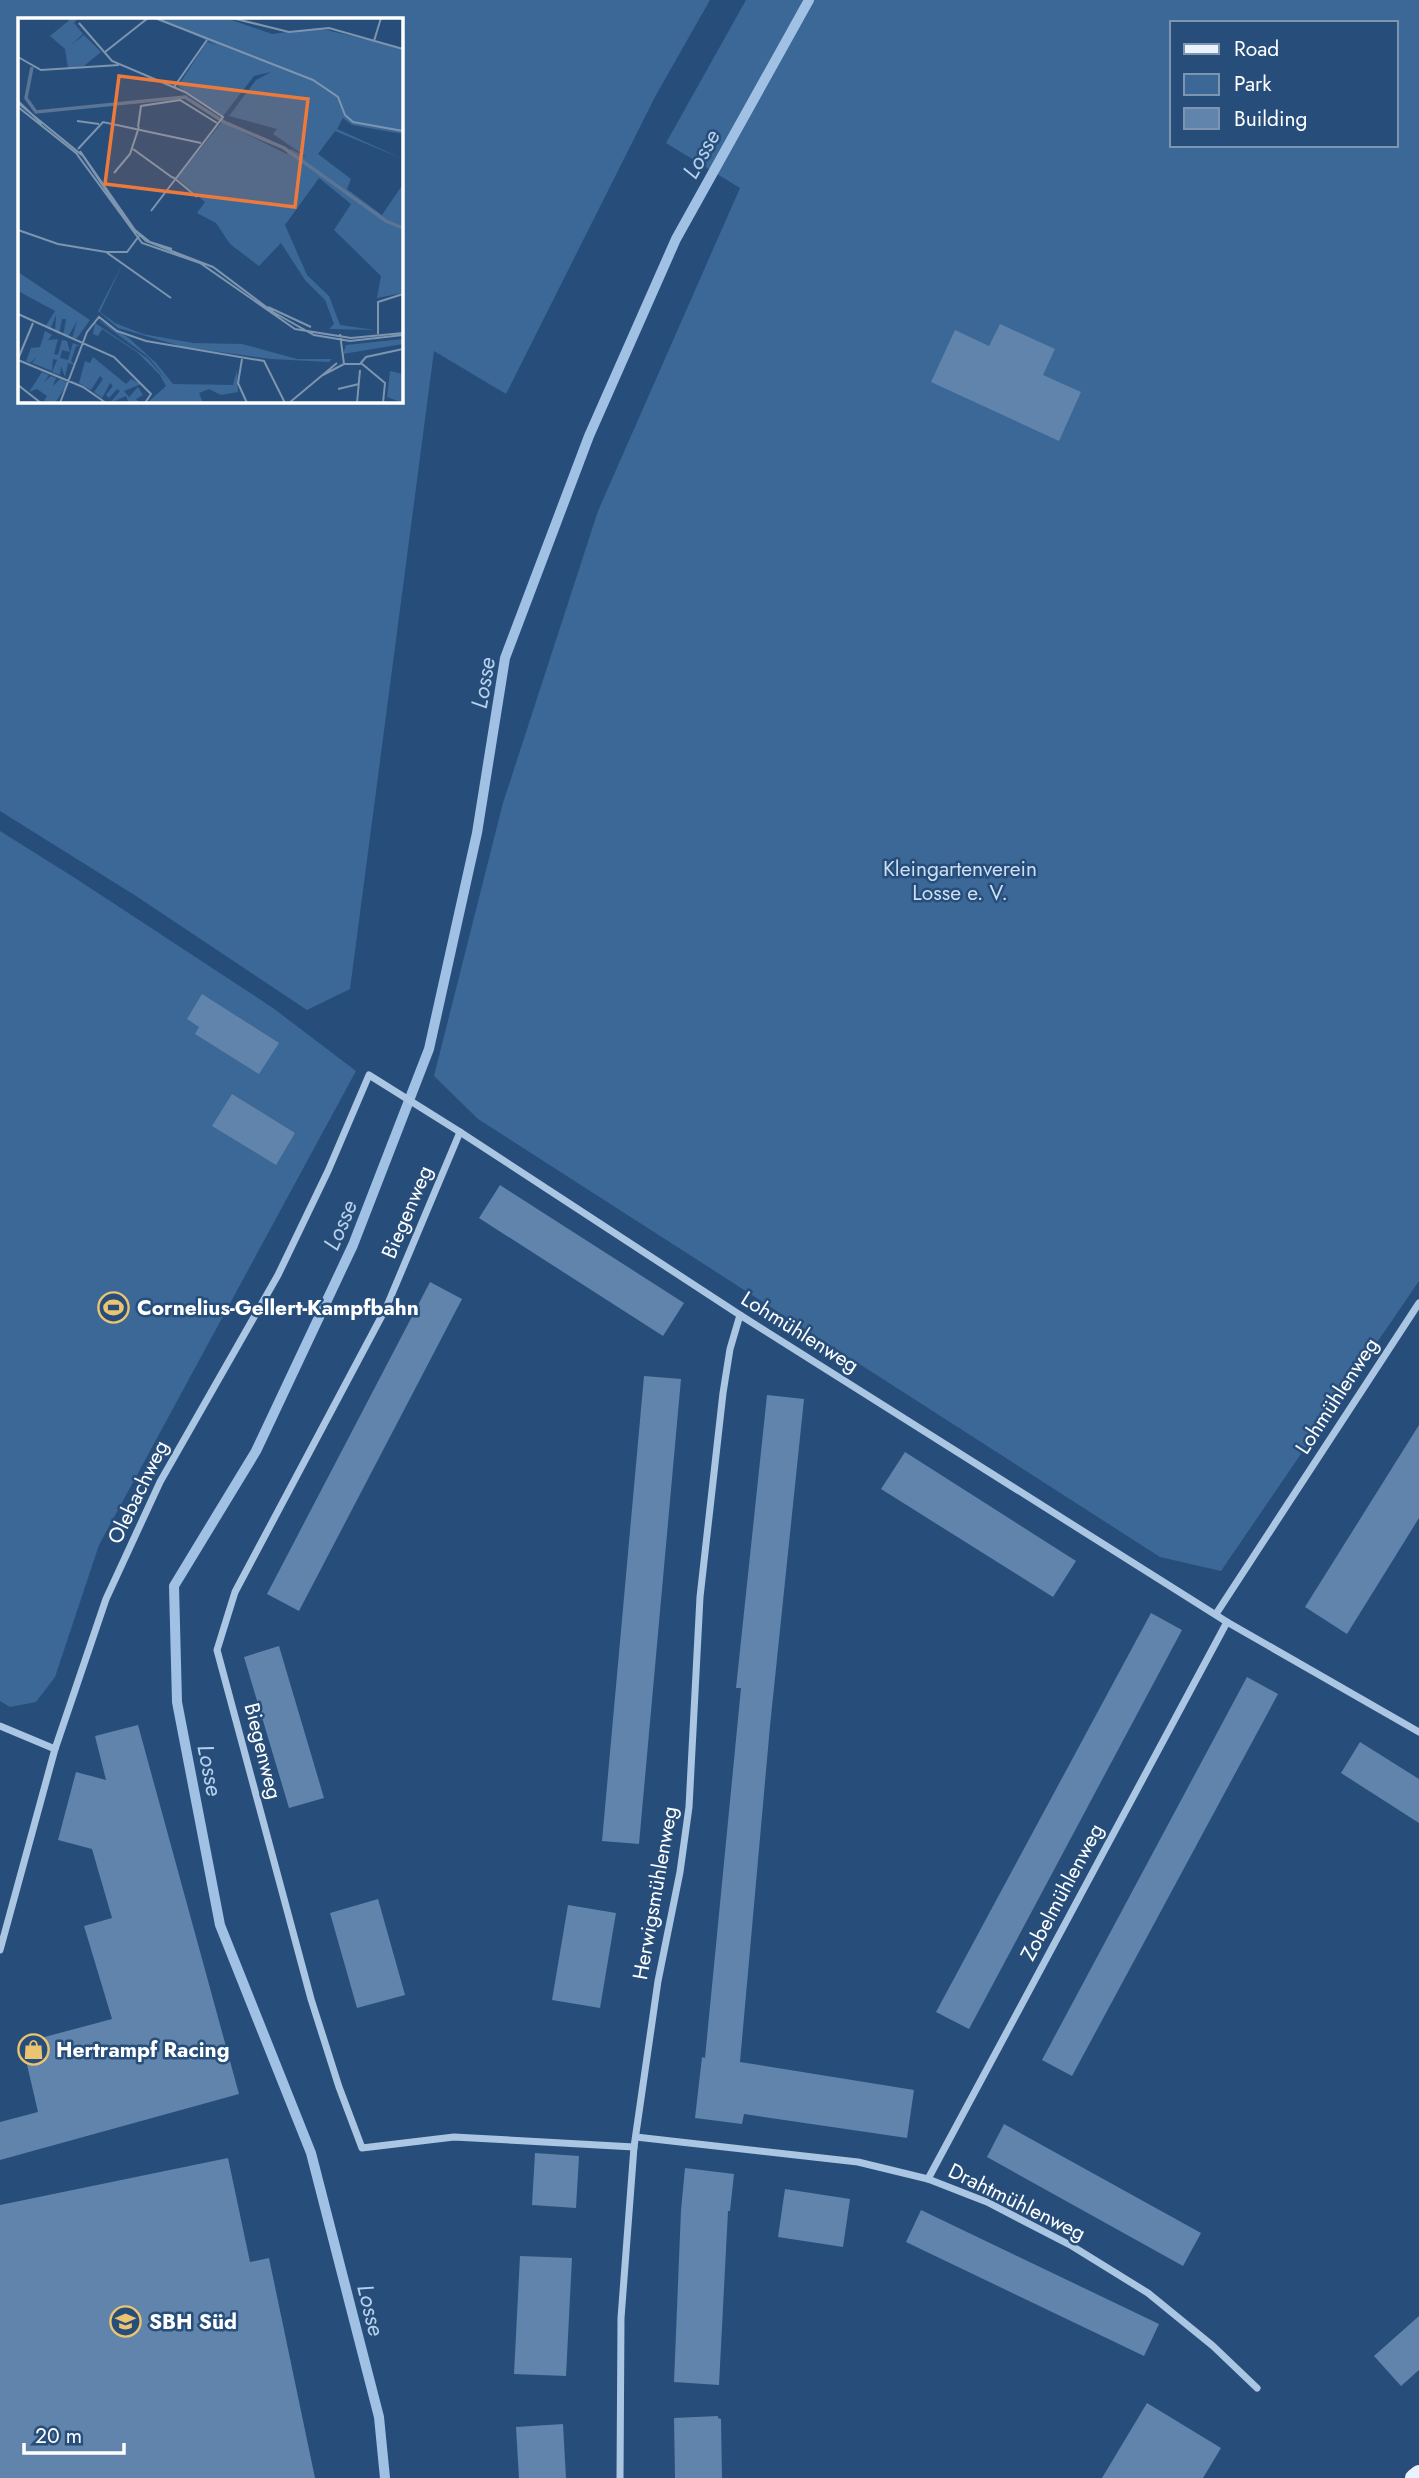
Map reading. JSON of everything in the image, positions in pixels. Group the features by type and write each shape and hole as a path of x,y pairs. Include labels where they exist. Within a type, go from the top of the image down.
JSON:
{"main road":[{"path":"1414,2478 1419,2474"}],"street":[{"name":"Lohmühlenweg","path":"369,1075 740,1315 1227,1622 1419,1732"},
{"name":"Olebachweg","path":"0,1950 55,1749 106,1599 160,1482 278,1275 328,1171 369,1075"},
{"name":"Biegenweg","path":"460,1132 386,1308 235,1592 217,1650 311,2000 362,2148 454,2137 634,2147"},
{"name":"Lohmühlenweg","path":"1216,1614 1419,1303"},
{"name":"Herwigsmühlenweg","path":"620,2478 621,2318 634,2147 658,1981 680,1872 689,1807 699,1597 723,1393 730,1349 740,1315"},
{"name":"Zobelmühlenweg","path":"928,2179 1227,1622"},
{"path":"0,1726 55,1749"},
{"name":"Drahtmühlenweg","path":"636,2137 858,2162 928,2179 987,2202 1072,2246 1148,2293 1213,2346 1257,2388"}],"green space":[{"path":"0,0 710,0 656,95 506,394 434,351 350,989 307,1010 136,896 0,811"},
{"name":"Kleingartenverein Losse e. V.","path":"746,0 1419,0 1419,1281 1221,1571 1160,1557 478,1119 434,1076 503,803 598,511 740,188 666,143"},
{"name":"Cornelius-Gellert-Kampfbahn","path":"0,831 273,1008 356,1071 99,1545 55,1677 36,1702 10,1707 0,1701"}],"building":[{"path":"1000,324 1055,349 1043,375 1081,392 1059,441 931,382 955,330 989,346"},
{"path":"202,994 279,1043 259,1074 195,1034 199,1027 187,1019"},
{"path":"232,1094 295,1133 276,1165 212,1126"},
{"path":"500,1185 684,1303 663,1336 479,1218"},
{"path":"430,1282 462,1299 299,1611 267,1594"},
{"path":"644,1376 681,1379 639,1844 602,1841"},
{"path":"767,1395 804,1399 770,1726 740,2062 914,2090 907,2138 744,2114 742,2124 695,2118 702,2057 705,2058 741,1688 736,1688"},
{"path":"1419,1425 1419,1518 1347,1634 1305,1607"},
{"path":"905,1452 1076,1561 1053,1597 881,1489"},
{"path":"1151,1613 1182,1630 969,2029 936,2012"},
{"path":"279,1646 324,1798 289,1808 244,1657"},
{"path":"1247,1677 1278,1694 1072,2076 1042,2060"},
{"path":"138,1725 239,2094 0,2160 0,2122 38,2112 22,2043 112,2019 84,1926 112,1918 92,1849 58,1840 76,1772 106,1780 95,1736"},
{"path":"1360,1742 1419,1779 1419,1823 1341,1773"},
{"path":"378,1899 405,1995 357,2008 330,1913"},
{"path":"568,1905 616,1913 600,2008 552,2000"},
{"path":"1004,2124 1201,2233 1183,2266 987,2157"},
{"path":"535,2153 579,2156 576,2208 532,2205"},
{"path":"228,2158 250,2262 269,2258 315,2478 0,2478 0,2205"},
{"path":"685,2168 734,2174 728,2211 719,2385 674,2382"},
{"path":"785,2189 850,2199 843,2247 778,2237"},
{"path":"921,2210 1159,2324 1144,2356 906,2242"},
{"path":"520,2256 572,2258 566,2376 514,2374"},
{"path":"1419,2316 1419,2370 1401,2386 1374,2356"},
{"path":"1147,2403 1221,2448 1203,2478 1102,2478"},
{"path":"718,2416 721,2419 722,2478 675,2478 674,2418"},
{"path":"563,2424 566,2478 519,2478 516,2427"}],"waterway":[{"name":"Losse","path":"385,2478 379,2417 311,2153 220,1925 177,1702 174,1586 256,1451 353,1245 429,1049 477,833 505,658 589,436 676,239 809,0"}],"place":[{"name":"Cornelius-Gellert-Kampfbahn","path":"114,1308"},
{"name":"Hertrampf Racing","path":"33,2050"},
{"name":"SBH Süd","path":"126,2322"}]}
